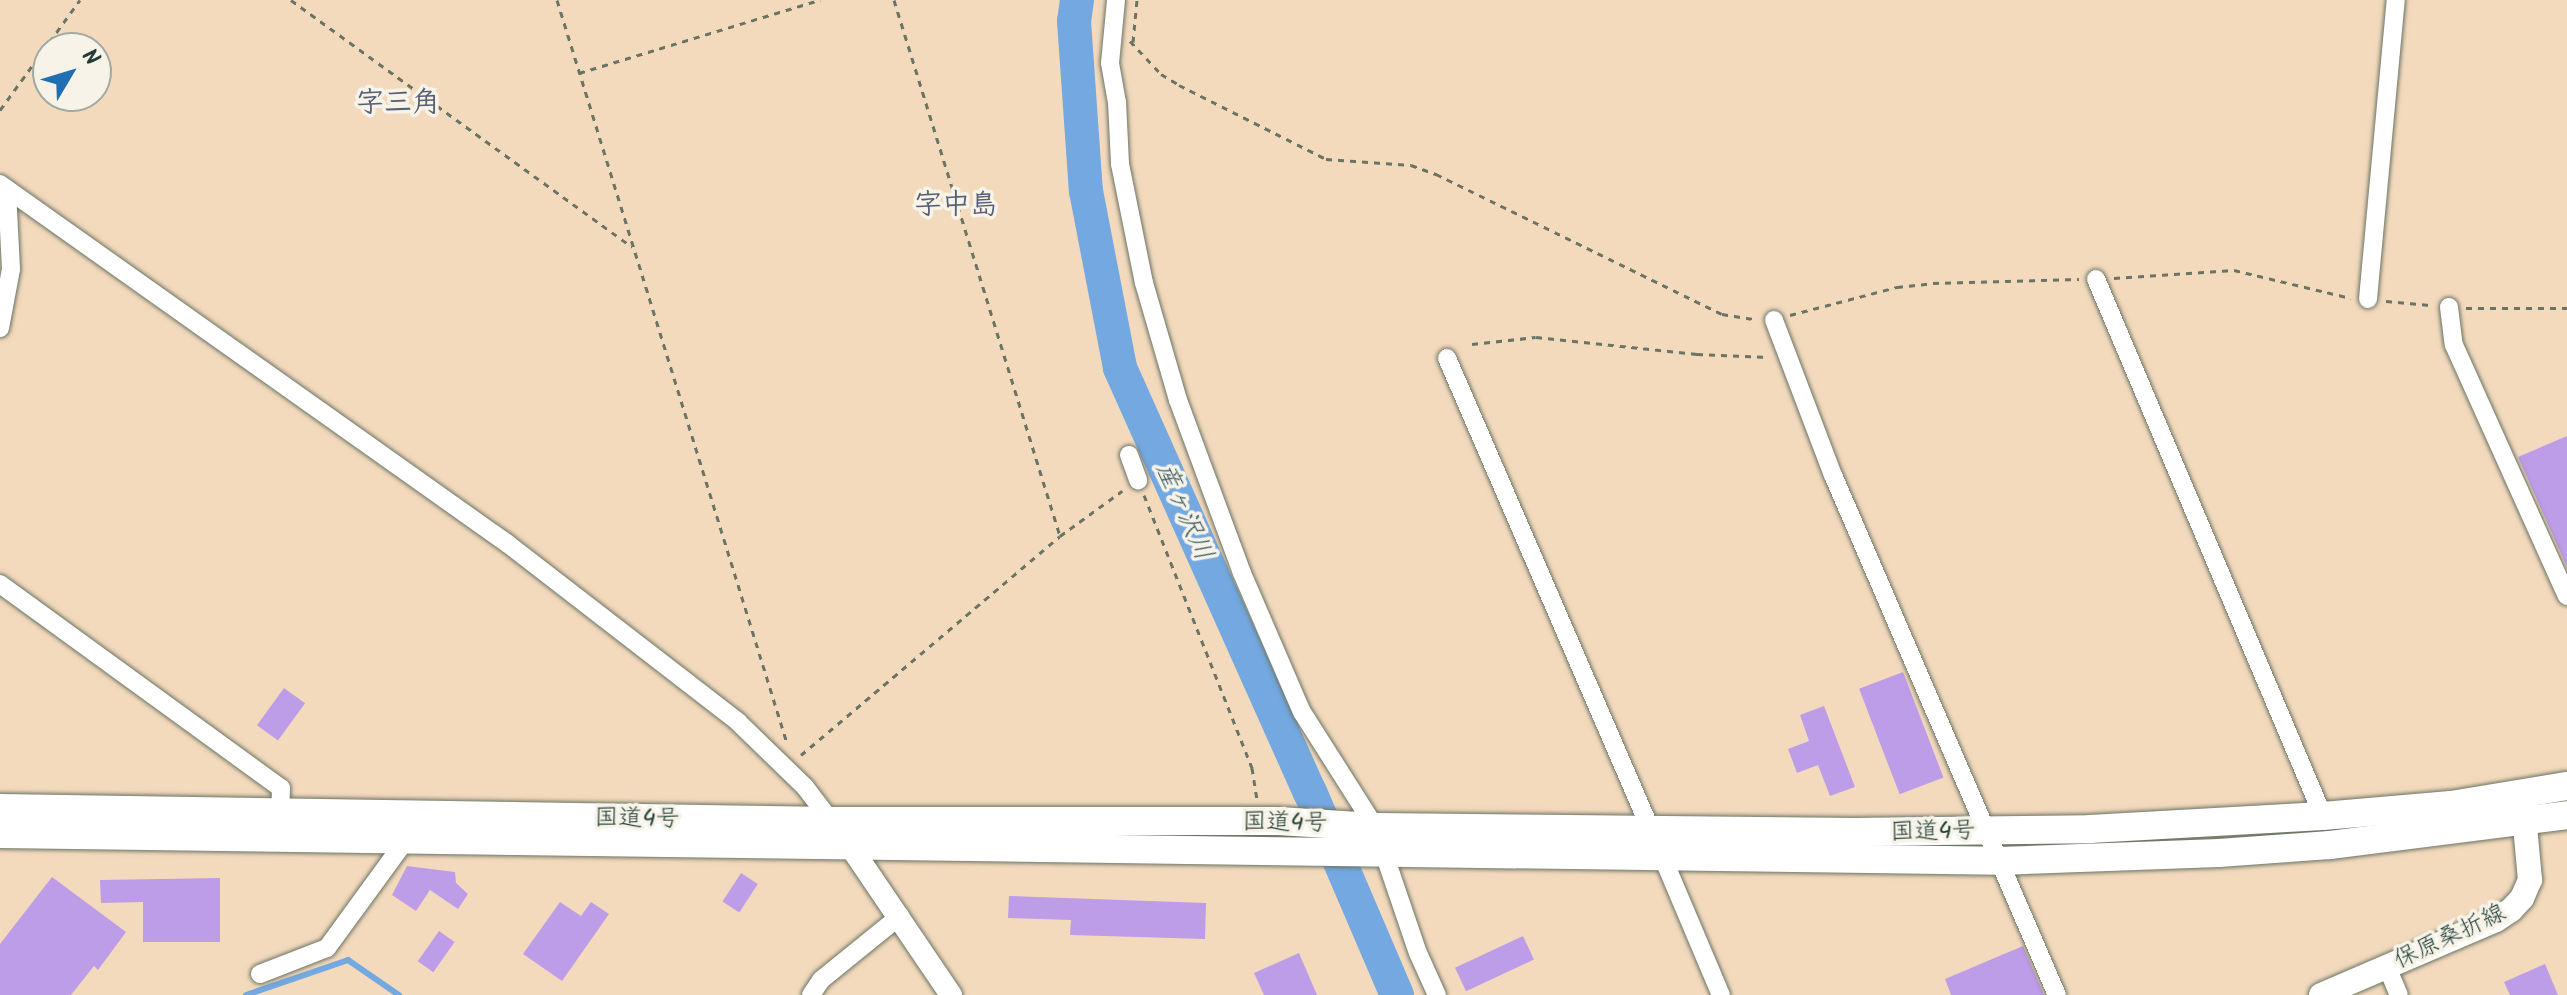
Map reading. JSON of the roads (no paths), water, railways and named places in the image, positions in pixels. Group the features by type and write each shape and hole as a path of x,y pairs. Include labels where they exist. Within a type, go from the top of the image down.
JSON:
{"highway":[{"name":"国道4号","path":"0,808 280,815 1270,822 1375,840 1663,858 1999,861 2233,852 2359,842 2524,808 2567,786"},
{"name":"国道4号","path":"0,834 1291,852 1375,840 1650,828 1988,831 2175,826 2524,808 2567,815"}],"main road":[{"name":"保原桑折線","path":"2321,995 2496,920 2511,910 2522,898 2530,880 2524,808"}],"street":[{"path":"1116,0 1110,37 1127,211 1178,400 1242,573 1302,712 1375,840 1437,995"},
{"path":"2368,299 2396,0"},
{"path":"0,328 11,269 4,187"},
{"path":"4,187 508,544 738,722 786,767 831,821 900,916 951,995"},
{"path":"2096,279 2323,816"},
{"path":"2449,307 2454,345 2567,596"},
{"path":"1774,320 1833,475 2057,995"},
{"path":"1447,358 1650,828"},
{"path":"1129,455 1138,480"},
{"path":"0,584 281,788 280,815"},
{"path":"260,974 327,948 405,841"},
{"path":"1663,858 1721,995"},
{"path":"811,995 821,980 900,916"},
{"path":"2387,967 2399,995"}],"waterway":[{"name":"産ヶ沢川","path":"1077,0 1074,21 1086,191 1120,368 1310,792 1397,995"},
{"path":"246,995 348,960 399,995"}],"district":[{"name":"字三角","path":"398,104"},
{"name":"字中島","path":"956,206"}]}
